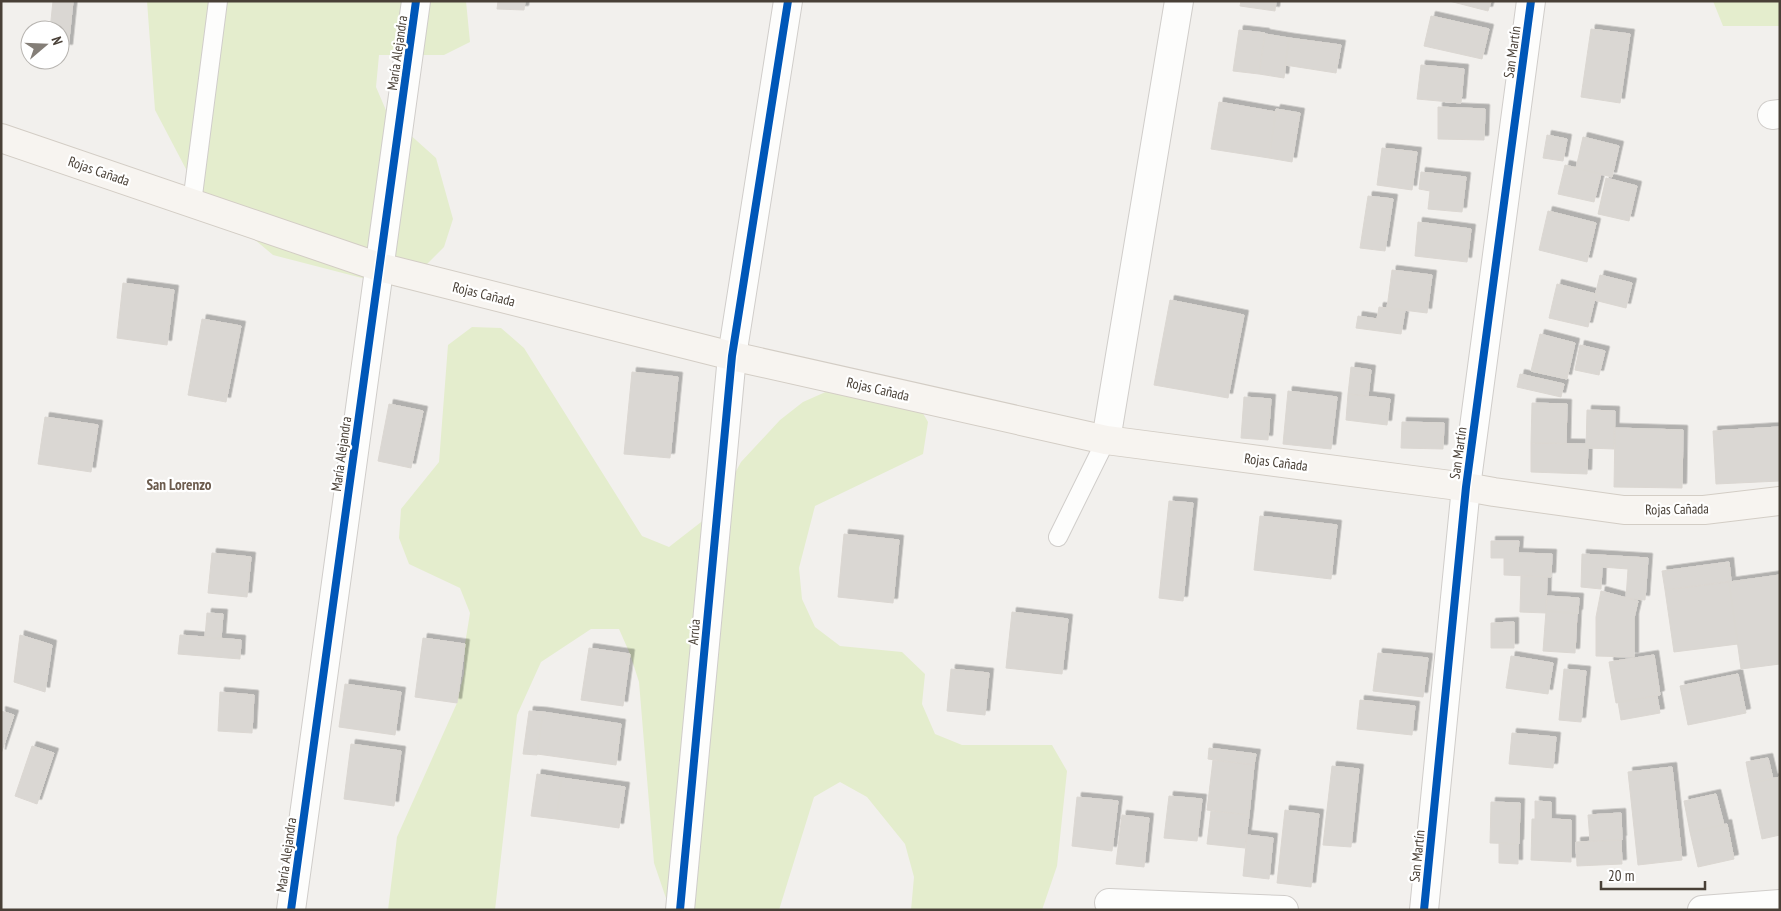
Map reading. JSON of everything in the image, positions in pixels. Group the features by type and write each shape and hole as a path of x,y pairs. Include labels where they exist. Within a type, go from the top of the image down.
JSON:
{"main road":[{"name":"Rojas Cañada","path":"1,138 379,267 732,356 1106,440 1466,487 1624,510 1704,510 1780,501"}],"street":[{"name":"María Alejandra","path":"291,910 416,1"},
{"name":"Arrúa","path":"680,910 732,356 788,1"},
{"path":"1106,440 1179,1"},
{"name":"San Martín","path":"1424,910 1466,487 1531,1"},
{"path":"1109,903 1284,910"},
{"path":"1702,910 1780,904"}],"lane":[{"path":"192,203 218,1"},
{"path":"1058,537 1106,440"}],"green space":[{"path":"147,1 466,1 470,42 444,55 379,55 376,87 388,115 436,158 453,219 444,247 422,269 362,278 273,255 198,192 155,110"},
{"path":"1713,1 1780,1 1780,26 1723,26"},
{"path":"472,327 501,328 524,348 642,536 669,547 714,512 741,462 780,420 803,402 830,390 889,377 914,398 928,422 923,454 815,506 799,568 802,599 815,627 840,646 902,652 925,674 922,704 935,734 962,745 1052,745 1067,771 1057,866 1042,910 911,910 914,877 905,844 867,797 840,782 814,797 779,910 670,910 654,863 639,682 619,629 591,629 541,662 517,715 495,910 388,910 397,837 457,703 464,673 465,644 470,613 460,588 409,564 399,538 401,509 439,462 448,345"}],"building":[{"path":"53,1 73,1 70,30 70,20 51,20"},
{"path":"498,1 525,1 524,10 497,9"},
{"path":"1241,1 1276,1 1275,11 1240,6"},
{"path":"1449,1 1491,1 1488,11"},
{"path":"1431,16 1489,29 1482,59 1424,46"},
{"path":"1591,29 1630,34 1620,103 1581,97"},
{"path":"1239,30 1265,33 1259,74 1233,71"},
{"path":"1265,34 1289,38 1284,78 1259,74"},
{"path":"1289,38 1341,45 1336,73 1285,65"},
{"path":"1421,65 1464,69 1461,103 1417,99"},
{"path":"1219,102 1276,112 1269,158 1211,149"},
{"path":"1438,107 1485,109 1484,140 1438,139"},
{"path":"1276,109 1300,113 1292,162 1269,158"},
{"path":"1547,135 1567,139 1563,161 1543,158"},
{"path":"1583,137 1619,146 1612,177 1576,168"},
{"path":"1382,148 1417,152 1412,190 1377,185"},
{"path":"1565,165 1601,174 1594,202 1558,194"},
{"path":"1421,172 1466,177 1462,212 1428,209 1430,191 1419,189"},
{"path":"1606,178 1637,186 1629,221 1598,214"},
{"path":"1368,196 1393,199 1385,251 1360,248"},
{"path":"1548,211 1596,223 1587,262 1539,250"},
{"path":"1418,222 1471,229 1467,262 1415,256"},
{"path":"1392,270 1432,275 1427,313 1387,308"},
{"path":"1600,275 1632,283 1626,308 1594,300"},
{"path":"123,283 174,290 167,345 117,338"},
{"path":"1557,284 1596,294 1588,327 1549,318"},
{"path":"1170,300 1244,315 1228,398 1154,385"},
{"path":"1379,307 1405,310 1401,334 1356,328 1358,316 1377,319"},
{"path":"202,319 241,326 226,402 188,395"},
{"path":"1540,334 1575,343 1567,379 1531,371"},
{"path":"1580,345 1605,351 1599,375 1575,370"},
{"path":"1351,367 1371,370 1368,396 1348,394"},
{"path":"632,372 678,377 670,458 624,454"},
{"path":"1520,374 1564,384 1561,397 1517,387"},
{"path":"1288,391 1337,397 1331,449 1283,444"},
{"path":"1348,394 1390,399 1387,425 1346,420"},
{"path":"1244,397 1271,399 1268,440 1241,438"},
{"path":"1532,403 1567,404 1566,443 1531,443"},
{"path":"389,404 423,411 411,468 378,461"},
{"path":"1587,410 1615,411 1614,449 1586,448"},
{"path":"45,417 98,425 91,472 38,464"},
{"path":"1402,422 1444,423 1443,449 1401,448"},
{"path":"1779,427 1780,481 1716,484 1713,431"},
{"path":"1615,428 1683,430 1682,488 1614,487"},
{"path":"1531,443 1588,444 1587,474 1531,472"},
{"path":"1169,501 1193,503 1183,601 1159,598"},
{"path":"1260,516 1337,525 1331,579 1254,570"},
{"path":"844,534 899,540 893,603 838,597"},
{"path":"1491,541 1519,541 1518,553 1552,554 1551,577 1504,575 1504,558 1491,558"},
{"path":"212,553 251,557 247,597 208,593"},
{"path":"1582,554 1648,558 1645,600 1626,598 1628,569 1602,567 1601,589 1581,587"},
{"path":"1729,562 1731,581 1665,590 1662,571"},
{"path":"1780,575 1780,664 1741,669 1729,582"},
{"path":"1521,576 1547,576 1546,613 1520,612"},
{"path":"1729,582 1738,644 1674,652 1665,590"},
{"path":"1601,591 1638,601 1634,618 1634,657 1596,656 1596,617"},
{"path":"1547,596 1579,598 1578,614 1546,611"},
{"path":"1546,611 1577,613 1575,653 1543,651"},
{"path":"1012,612 1068,619 1062,674 1006,668"},
{"path":"207,613 223,614 221,639 205,637"},
{"path":"1514,622 1514,648 1491,648 1491,623"},
{"path":"20,635 52,645 45,692 14,682"},
{"path":"180,635 241,640 240,659 178,654"},
{"path":"423,638 465,644 457,703 415,697"},
{"path":"589,648 630,654 623,706 581,700"},
{"path":"1378,653 1428,658 1423,697 1373,691"},
{"path":"1654,655 1660,695 1616,703 1609,662"},
{"path":"1511,656 1553,663 1548,694 1506,688"},
{"path":"951,669 989,673 985,715 947,711"},
{"path":"1564,669 1586,671 1581,722 1559,720"},
{"path":"1738,674 1746,713 1688,725 1680,686"},
{"path":"345,684 401,692 395,735 339,727"},
{"path":"220,692 254,695 252,733 218,731"},
{"path":"1657,696 1660,713 1621,720 1618,702"},
{"path":"1360,700 1415,706 1412,735 1357,729"},
{"path":"1,711 14,715 1,754"},
{"path":"529,711 543,712 537,755 523,754"},
{"path":"543,712 621,724 616,765 537,754"},
{"path":"1512,733 1556,737 1553,768 1509,764"},
{"path":"351,744 401,751 394,806 344,799"},
{"path":"32,746 54,753 37,804 15,796"},
{"path":"1209,748 1256,754 1254,765 1208,759"},
{"path":"1768,758 1773,779 1750,783 1746,762"},
{"path":"1213,760 1254,765 1249,815 1207,810"},
{"path":"1332,766 1359,769 1351,847 1323,845"},
{"path":"1672,767 1682,860 1638,865 1628,772"},
{"path":"537,774 562,778 556,819 531,816"},
{"path":"1780,777 1780,835 1762,839 1750,783"},
{"path":"562,778 625,787 619,828 556,819"},
{"path":"1716,794 1724,825 1690,832 1684,801"},
{"path":"1169,796 1202,799 1197,841 1164,838"},
{"path":"1077,797 1118,801 1112,851 1072,846"},
{"path":"1535,801 1551,802 1551,819 1571,820 1571,862 1531,860 1532,819 1535,819"},
{"path":"1491,802 1520,803 1519,844 1490,843"},
{"path":"1285,810 1319,814 1311,887 1277,883"},
{"path":"1211,811 1249,815 1245,848 1207,844"},
{"path":"1621,813 1622,840 1590,841 1588,815"},
{"path":"1122,815 1149,818 1144,867 1116,864"},
{"path":"1727,824 1734,859 1698,867 1690,832"},
{"path":"1247,835 1273,838 1269,879 1243,876"},
{"path":"1621,840 1622,864 1577,866 1576,842"},
{"path":"1499,843 1518,844 1518,864 1499,863"}],"cycle path":[{"path":"291,910 416,1"},
{"path":"680,910 732,356 788,1"},
{"path":"1424,910 1466,487 1531,1"}],"district":[{"name":"San Lorenzo","path":"179,484"}]}
